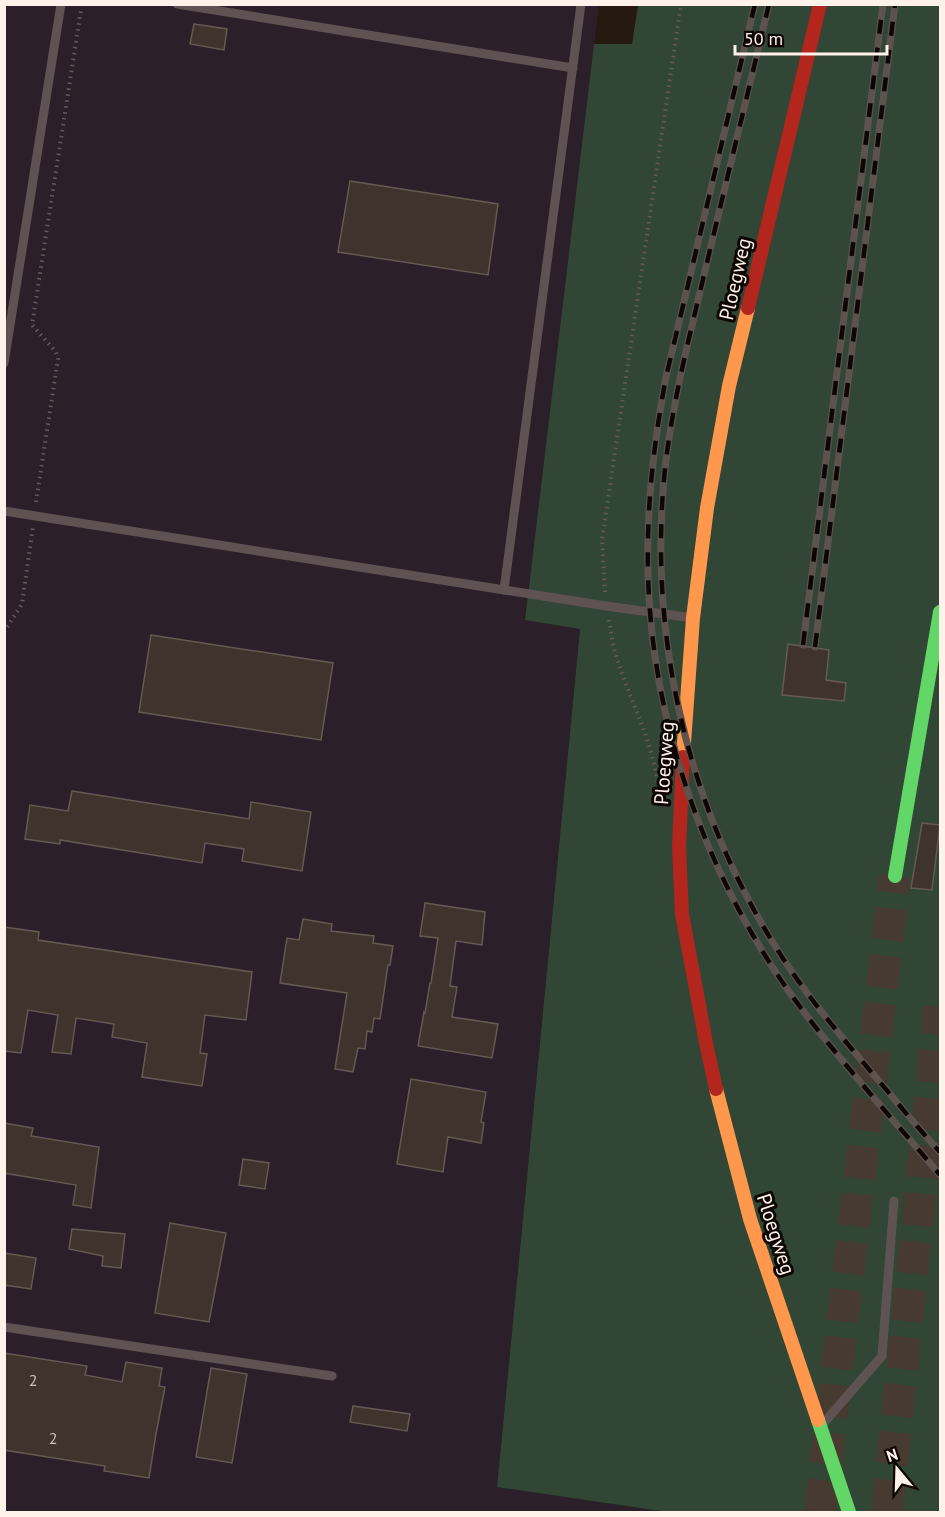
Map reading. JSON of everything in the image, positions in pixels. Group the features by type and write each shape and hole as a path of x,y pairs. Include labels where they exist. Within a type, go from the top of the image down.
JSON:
{"main road":[{"name":"Ploegweg","path":"820,4 729,386 707,508 693,618 679,847 682,914 707,1048 735,1164 750,1219 849,1512"},
{"path":"895,876 940,612"}],"lane":[{"path":"4,363 61,4"},
{"path":"177,4 573,68"},
{"path":"504,590 581,4"},
{"path":"4,511 693,618"},
{"path":"820,1426 882,1356 894,1201"},
{"path":"4,1327 332,1376"}],"path":[{"path":"4,632 22,604 58,359 56,352 32,325 81,10"}],"shaded area":[{"path":"5,5 599,5 525,620 580,628 497,1486 667,1512 5,1512"}],"green space":[{"path":"638,5 940,5 940,1512 667,1512 497,1487 580,629 525,620 594,44 632,44"}],"building":[{"path":"194,24 227,29 224,50 190,44"},
{"path":"350,181 498,204 488,275 338,252"},
{"path":"151,635 333,663 321,740 139,712"},
{"path":"788,644 829,650 826,680 846,683 844,701 782,695"},
{"path":"72,791 249,819 251,802 311,812 302,871 242,861 244,849 205,843 202,863 60,840 60,844 25,839 30,805 68,811"},
{"path":"922,823 940,825 932,890 911,888"},
{"path":"425,903 485,912 482,945 456,941 450,986 457,987 452,1017 498,1024 492,1058 418,1046 438,938 420,936"},
{"path":"303,919 332,924 331,931 374,936 373,943 393,946 380,1019 374,1018 372,1032 367,1031 365,1049 358,1048 353,1072 335,1069 347,993 280,983 287,938 299,940"},
{"path":"4,927 39,932 38,940 252,972 246,1020 205,1015 200,1053 207,1054 202,1086 142,1077 147,1043 112,1037 114,1024 76,1018 71,1054 52,1052 58,1015 28,1010 21,1053 4,1051"},
{"path":"411,1079 486,1092 481,1122 484,1123 481,1143 448,1137 443,1172 397,1164"},
{"path":"4,1123 33,1128 31,1136 99,1147 91,1208 73,1205 76,1185 4,1173"},
{"path":"243,1159 269,1163 265,1189 239,1185"},
{"path":"170,1223 226,1233 209,1322 155,1313"},
{"path":"72,1229 125,1234 121,1268 102,1266 103,1256 69,1249"},
{"path":"4,1253 36,1258 31,1289 4,1285"},
{"path":"4,1353 87,1366 85,1375 122,1382 126,1362 162,1368 159,1386 165,1387 149,1478 104,1471 105,1466 4,1450"},
{"path":"211,1368 247,1374 232,1463 196,1457"},
{"path":"353,1406 410,1414 407,1431 350,1422"}],"tunnel":[{"path":"820,1512 895,876"},
{"path":"887,1512 940,1007"}],"railway":[{"path":"755,4 666,377 659,417 651,478 648,539 649,598 655,657 666,716 701,829 725,884 753,936 785,986 822,1035 940,1175"},
{"path":"769,4 688,342 669,436 661,524 662,587 668,651 680,714 697,776 718,836 745,894 777,949 808,995 940,1152"},
{"path":"803,645 883,4"},
{"path":"815,647 895,4"}],"traffic: fast":[{"path":"895,876 940,612"},
{"path":"818,1420 849,1512"}],"traffic: slow":[{"path":"683,757 693,618 707,508 729,386 748,308"},
{"path":"716,1089 750,1219 818,1420"}],"traffic: jam":[{"path":"748,308 820,4"},
{"path":"683,757 679,847 682,914 716,1089"}]}
